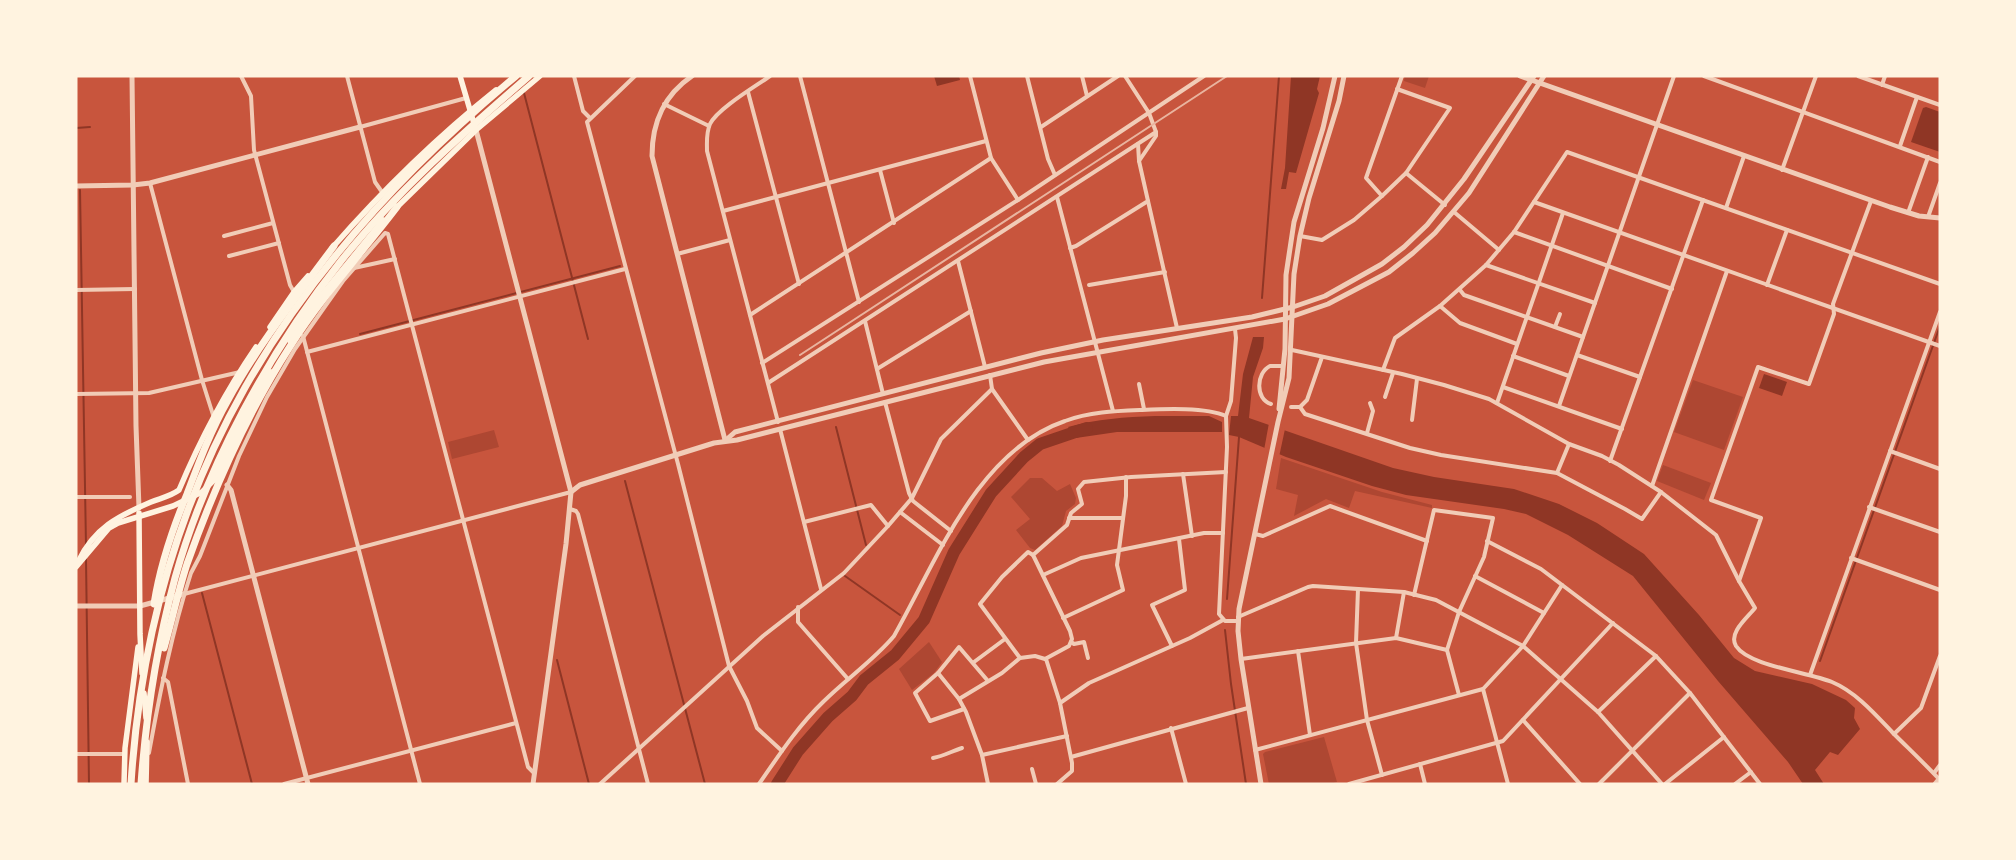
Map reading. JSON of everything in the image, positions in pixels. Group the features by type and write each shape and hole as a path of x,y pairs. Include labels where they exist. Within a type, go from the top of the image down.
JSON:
{"highway":[{"path":"148,642 173,549 202,472 234,408 273,340 308,290 349,237 388,194 437,145 514,76"},
{"path":"141,784 147,716 168,604 187,543 226,445 280,347 309,303 342,260 394,202 477,122 529,76"},
{"path":"147,716 155,696 163,651 187,564 233,451 271,378 292,344 330,290 397,207"},
{"path":"131,784 138,702 157,580 167,547 210,435 228,400 270,332 334,246"}],"main road":[{"path":"460,76 476,130"},
{"path":"76,567 95,535 107,524 139,508 173,495 179,490 214,418 240,372 294,292 382,192 470,111 514,76"},
{"path":"76,567 109,528 139,516 173,506 202,492 216,478 238,429 262,386 317,301 361,245 476,130 540,76"},
{"path":"139,508 140,634 148,756 146,784"},
{"path":"124,784 125,754 140,634"}],"street":[{"path":"132,76 139,508"},
{"path":"241,76 251,96 255,155 290,286 294,292"},
{"path":"347,76 375,182 382,192"},
{"path":"574,76 584,111 590,118"},
{"path":"635,76 587,122 729,666 747,701 757,728 782,751"},
{"path":"692,76 676,89 664,104 654,131 652,156 725,440"},
{"path":"770,76 719,112 709,126 706,136 707,151 778,422"},
{"path":"800,76 859,302"},
{"path":"970,76 991,158 1018,200"},
{"path":"1027,76 1048,159 1055,175"},
{"path":"1082,76 1087,96"},
{"path":"1041,127 1118,76"},
{"path":"1125,76 1149,113 1156,132 1156,136 1139,161"},
{"path":"762,363 1018,200 1204,76"},
{"path":"1278,422 1284,366 1286,275 1294,222 1323,128 1335,76"},
{"path":"1261,784 1241,659 1238,619 1278,422 1289,378 1292,350 1294,274 1300,236 1309,198 1339,101 1344,76"},
{"path":"1382,196 1366,178 1402,76"},
{"path":"1520,76 1532,78 1540,83 1657,126 1871,201 1908,213 1940,218"},
{"path":"76,606 140,606 571,492 580,485 725,440 737,440 990,375 1097,352 1293,318 1328,304 1389,272 1413,253 1454,212 1544,76"},
{"path":"1559,406 1674,76"},
{"path":"1704,76 1940,162"},
{"path":"1782,170 1816,76"},
{"path":"1858,76 1940,105"},
{"path":"1882,85 1885,76"},
{"path":"725,440 735,432 985,367 1094,342 1252,317 1293,308 1324,296 1382,264 1404,247 1445,205 1532,78"},
{"path":"1300,236 1322,240 1354,220 1406,172 1450,108 1397,89"},
{"path":"748,92 799,284"},
{"path":"1900,146 1917,97"},
{"path":"76,186 150,183 466,98"},
{"path":"664,104 709,126"},
{"path":"476,130 571,492 533,784"},
{"path":"768,383 1156,132"},
{"path":"723,211 986,141"},
{"path":"1138,144 1139,161 1176,328"},
{"path":"1383,370 1394,338 1440,306 1486,265 1514,232 1567,152 1940,284"},
{"path":"1726,208 1744,156"},
{"path":"1908,213 1928,157"},
{"path":"750,315 894,223 991,158"},
{"path":"880,170 894,223"},
{"path":"1406,172 1445,205"},
{"path":"150,183 202,380 214,418"},
{"path":"1928,217 1940,183"},
{"path":"1057,197 1113,411"},
{"path":"1610,461 1703,200"},
{"path":"1070,248 1148,201"},
{"path":"1739,581 1761,518 1711,500 1758,367 1809,384 1834,314 1833,304 1871,201"},
{"path":"1534,202 1934,344"},
{"path":"1454,212 1499,250"},
{"path":"1497,403 1564,213"},
{"path":"224,236 273,223"},
{"path":"1767,285 1787,230"},
{"path":"1514,232 1672,289"},
{"path":"148,756 163,678 184,594 255,420 303,336 354,268 382,235 388,234 528,768 534,773"},
{"path":"677,254 730,240"},
{"path":"229,256 278,243"},
{"path":"354,268 395,259"},
{"path":"958,261 985,367"},
{"path":"1486,265 1595,303"},
{"path":"307,352 625,269"},
{"path":"1652,486 1728,271"},
{"path":"1089,285 1165,272"},
{"path":"76,290 135,290"},
{"path":"1460,290 1464,295 1583,337"},
{"path":"1440,306 1460,323 1517,344"},
{"path":"877,369 971,311"},
{"path":"1810,674 1890,451 1934,344 1940,312"},
{"path":"1555,327 1560,314"},
{"path":"865,321 883,394"},
{"path":"1224,620 1219,614 1226,472 1226,416 1231,401 1236,346 1235,329"},
{"path":"303,336 420,784"},
{"path":"1292,350 1444,385 1497,403 1570,444 1610,461 1662,492 1716,535 1755,608 1734,634 1737,648 1750,659 1810,674 1832,682 1853,694 1934,773 1939,779 1934,784"},
{"path":"1577,355 1640,377"},
{"path":"1513,356 1569,376"},
{"path":"1291,408 1300,407 1307,400 1322,357"},
{"path":"1271,404 1263,401 1260,397 1262,372 1270,366 1284,366"},
{"path":"76,394 149,393 240,372"},
{"path":"1385,397 1393,373"},
{"path":"990,375 992,389 1028,440"},
{"path":"1412,420 1417,379"},
{"path":"1139,384 1144,410"},
{"path":"262,386 271,390"},
{"path":"1503,387 1622,429"},
{"path":"600,784 729,666 798,608 844,573 912,498 941,440 992,389"},
{"path":"885,402 913,501 951,531"},
{"path":"1367,434 1373,411 1370,403"},
{"path":"1300,407 1305,414 1410,448 1441,455 1557,473 1642,519 1662,492"},
{"path":"759,784 810,715 848,679 882,651 894,636 943,544 979,487 1028,440 1062,422 1084,415 1113,411 1211,410 1226,416"},
{"path":"780,429 822,589"},
{"path":"1557,473 1570,444"},
{"path":"1890,451 1940,469"},
{"path":"1033,555 1067,525 1071,513 1082,504 1078,490 1084,482 1126,477 1226,472"},
{"path":"1183,474 1192,536"},
{"path":"1063,618 1123,590 1117,565 1126,477"},
{"path":"227,486 231,490 307,781"},
{"path":"76,497 130,497"},
{"path":"804,522 871,505 888,526"},
{"path":"1255,534 1263,536 1330,506 1427,541"},
{"path":"1869,508 1940,532"},
{"path":"570,509 578,514 648,784"},
{"path":"1414,595 1434,510 1493,518 1484,557 1459,612 1447,650 1459,695"},
{"path":"900,512 943,544"},
{"path":"1069,518 1123,518"},
{"path":"1043,575 1081,558 1204,533 1223,534"},
{"path":"1172,646 1152,606 1185,590 1179,539"},
{"path":"1487,541 1541,569 1656,656 1690,693 1760,784"},
{"path":"959,699 1020,658 1035,656 1046,659 1069,646 1071,642 1070,631 1033,555 1028,552 993,587 980,604 1020,658"},
{"path":"1851,558 1940,590"},
{"path":"1475,576 1544,613"},
{"path":"1255,750 1482,689 1522,646 1562,585"},
{"path":"1060,703 1089,683 1172,646 1224,620 1238,619 1308,587 1404,592 1436,600 1522,646 1598,712 1664,784 1724,737"},
{"path":"1358,590 1356,644 1368,720 1382,775"},
{"path":"1396,638 1404,592"},
{"path":"798,608 798,622 848,679"},
{"path":"1349,784 1504,741 1613,623"},
{"path":"1241,659 1396,638 1447,650"},
{"path":"974,662 1005,639"},
{"path":"1071,642 1074,644 1084,642 1088,658"},
{"path":"964,709 930,721 915,693 938,673 959,647 974,662 988,681"},
{"path":"1298,651 1310,735"},
{"path":"1598,712 1656,656"},
{"path":"1894,734 1921,708 1940,656"},
{"path":"1046,659 1060,703 1071,757 1072,771 1057,784"},
{"path":"938,673 959,699 964,709 982,755 988,784"},
{"path":"163,678 168,682 188,784"},
{"path":"1482,689 1508,784"},
{"path":"1599,784 1690,693"},
{"path":"1071,757 1248,708"},
{"path":"1523,720 1580,784"},
{"path":"284,784 307,781 412,750 516,723"},
{"path":"1171,728 1186,784"},
{"path":"982,755 1067,736"},
{"path":"934,758 948,755 952,751 962,748"},
{"path":"76,754 125,754"},
{"path":"1420,764 1425,784"},
{"path":"1934,773 1940,765"},
{"path":"1032,769 1036,784"},
{"path":"1736,784 1751,772"},
{"path":"1064,777 1066,784"}],"shaded area":[{"path":"934,76 959,76 960,80 937,86"},
{"path":"1291,76 1320,76 1317,89 1319,93 1296,173 1289,172 1286,189 1281,189 1285,168"},
{"path":"1405,76 1429,76 1425,88 1404,81"},
{"path":"1926,107 1940,112 1940,152 1911,142 1923,108"},
{"path":"1253,337 1264,337 1263,348 1253,377 1249,418 1393,468 1434,477 1514,489 1559,504 1597,523 1644,554 1699,615 1734,658 1755,671 1812,684 1846,700 1855,708 1854,718 1860,729 1838,755 1830,752 1815,770 1824,784 1803,784 1788,762 1718,681 1633,576 1568,535 1526,514 1406,495 1372,486 1286,457 1239,437 1229,435 1231,416 1238,416 1243,374"},
{"path":"1764,374 1787,382 1782,396 1759,388"},
{"path":"1693,380 1743,397 1724,450 1674,432"},
{"path":"1155,416 1209,416 1222,422 1222,432 1117,432 1076,438 1068,427 1111,419"},
{"path":"494,430 499,447 452,459 448,442"},
{"path":"1281,458 1382,492 1432,505 1432,508 1355,491 1349,508 1326,499 1294,516 1298,495 1276,489"},
{"path":"1663,465 1711,483 1704,500 1657,481"},
{"path":"1030,478 1042,478 1057,491 1070,484 1076,498 1075,504 1066,511 1062,526 1035,550 1030,548 1016,530 1030,519 1011,497"},
{"path":"929,642 942,662 934,673 912,690 899,669"},
{"path":"1324,737 1337,782 1330,784 1269,784 1263,754 1265,752"}],"pier":[{"path":"1269,423 1285,429 1279,457 1264,450"}],"waterway":[{"path":"1262,298 1279,76"},
{"path":"524,93 588,339"},
{"path":"76,128 90,127"},
{"path":"80,190 86,546"},
{"path":"360,334 620,266"},
{"path":"1820,661 1940,326"},
{"path":"836,427 866,545"},
{"path":"777,784 798,751 828,717 852,696 864,680 895,655 924,620 954,552 991,493 1024,457 1040,444 1087,428"},
{"path":"1227,599 1239,437"},
{"path":"625,481 705,784"},
{"path":"86,559 89,784"},
{"path":"845,576 900,615"},
{"path":"202,593 252,784"},
{"path":"1225,630 1246,784"},
{"path":"557,660 589,784"}],"railway":[{"path":"800,355 1227,76"}]}
